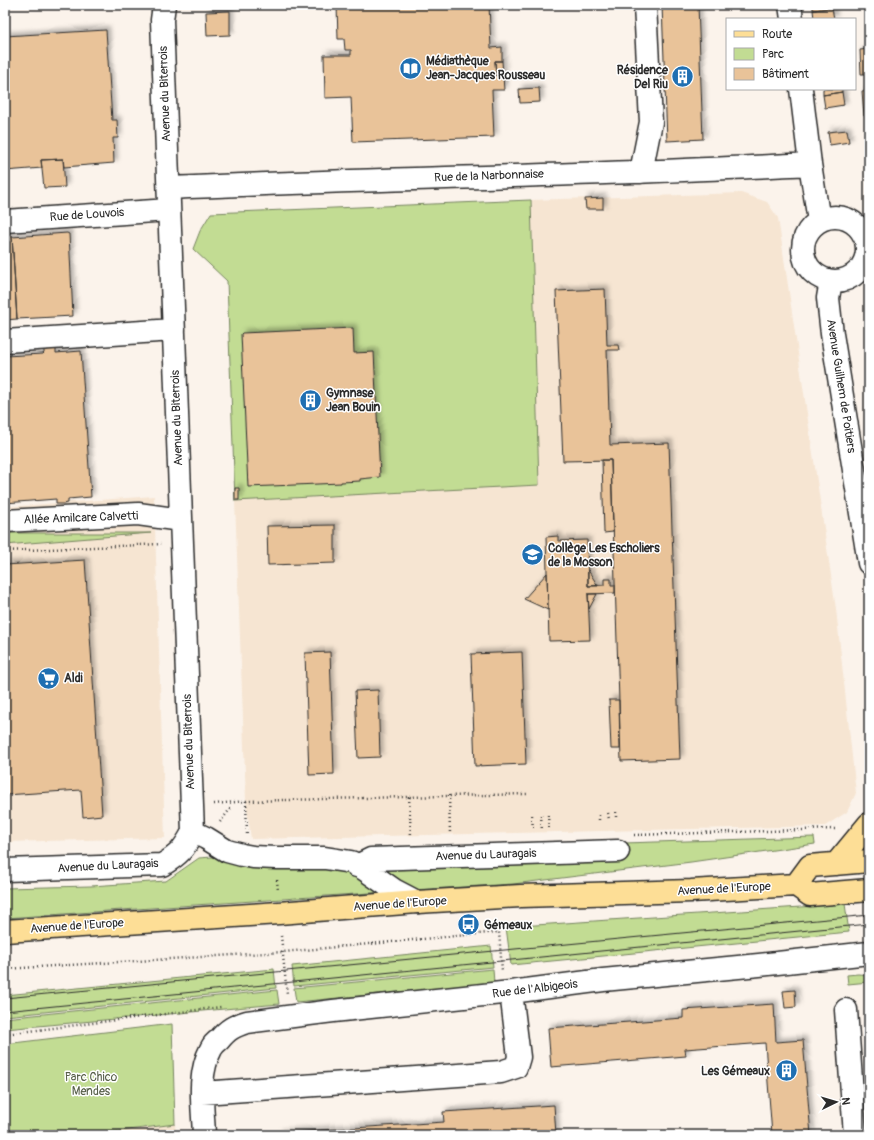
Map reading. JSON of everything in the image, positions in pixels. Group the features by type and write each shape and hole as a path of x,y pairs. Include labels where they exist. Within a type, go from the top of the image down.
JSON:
{"main road":[{"path":"836,864 863,831"},
{"path":"869,861 810,866 796,885 810,895 869,890"},
{"name":"Avenue de l'Europe","path":"5,931 279,913 417,902 521,896 796,885"}],"street":[{"name":"Avenue du Biterrois","path":"164,5 162,20 192,832"},
{"path":"641,172 651,122 645,5"},
{"path":"790,5 792,18"},
{"path":"801,90 810,164 819,220"},
{"name":"Rue de la Narbonnaise","path":"168,188 641,172 810,164"},
{"name":"Rue de Louvois","path":"5,221 169,210"},
{"path":"829,217 839,217 849,220 858,226 864,235 868,256 857,272 849,278 840,281 831,281 821,278 813,273 806,264 803,255 805,235 819,220 829,217"},
{"name":"Avenue Guilhem de Poitiers","path":"831,281 828,298 832,334 869,563"},
{"path":"5,341 174,330"},
{"name":"Allée Amilcare Calvetti","path":"5,521 138,514 181,520"},
{"path":"192,832 206,838 226,851 242,855 276,858 325,858 351,862 364,869 394,890 417,902"},
{"name":"Avenue du Lauragais","path":"5,870 162,865 179,854 192,832"},
{"name":"Avenue du Lauragais","path":"357,866 371,859 618,851"},
{"name":"Rue de l'Albigeois","path":"202,1093 202,1078 211,1048 227,1030 248,1022 604,980 759,965 869,952"},
{"path":"204,1135 202,1093 502,1072 516,1068 519,1057 511,992"},
{"path":"846,1010 855,1135"}],"path":[{"path":"5,551 160,544 182,550"},
{"path":"213,804 246,801 527,794"},
{"path":"449,795 450,840"},
{"path":"410,797 411,841"},
{"path":"246,801 247,837"},
{"path":"222,818 231,808"},
{"path":"616,812 616,820"},
{"path":"599,813 599,820"},
{"path":"608,813 609,820"},
{"path":"532,815 532,821"},
{"path":"541,815 541,823"},
{"path":"548,815 549,824"},
{"path":"618,851 617,836 839,829 863,831"},
{"path":"5,969 283,952 499,932 502,972"},
{"path":"283,952 290,1017"}],"shaded area":[{"name":"Collège Les Escholiers de la Mosson","path":"741,193 767,202 778,218 836,609 856,793 847,812 825,826 251,839 246,801 235,501 539,485 531,200"},
{"path":"154,496 165,838 5,842 5,507"},
{"path":"175,1124 176,1135 89,1135"}],"green space":[{"path":"531,200 539,485 235,501 227,281 193,249 200,231 211,213"},
{"path":"5,533 151,533 5,545"},
{"path":"814,837 815,844 691,862 513,884 412,890 377,864 624,843"},
{"path":"212,857 251,865 347,870 384,892 5,918 5,888 91,886 166,881 199,858"},
{"path":"845,904 849,932 511,965 506,927"},
{"path":"491,946 493,967 294,986 292,966"},
{"path":"274,969 276,988 5,1016 5,995"},
{"path":"493,969 494,983 296,1002 294,988"},
{"path":"847,975 869,975 869,982 848,984"},
{"path":"277,990 279,1004 5,1029 5,1018"},
{"name":"Parc Chico Mendes","path":"172,1024 175,1124 89,1135 5,1135 5,1044"}],"building":[{"name":"Médiathèque Jean-Jacques Rousseau","path":"337,5 489,5 491,48 502,47 502,61 495,61 496,76 503,76 504,90 492,90 494,137 353,142 351,97 325,98 324,55 351,55 351,50 345,50 344,39 338,39"},
{"name":"Résidence Del Riu","path":"662,5 698,5 703,139 667,141"},
{"path":"813,5 832,5 832,8 813,10"},
{"path":"832,8 834,18 814,18 813,10"},
{"path":"230,11 230,35 207,36 206,12"},
{"path":"106,30 112,120 117,120 118,138 113,138 114,163 64,167 63,159 41,160 42,168 5,171 5,36"},
{"path":"869,49 869,74 861,74 860,50"},
{"path":"495,61 502,61 503,76 496,76"},
{"path":"539,88 540,102 520,103 519,89"},
{"path":"823,90 842,90 842,92 823,95"},
{"path":"869,90 869,115 864,116 862,91"},
{"path":"842,92 844,105 825,108 823,95"},
{"path":"847,130 849,142 830,145 828,132"},
{"path":"864,142 869,142 869,158 865,158"},
{"path":"63,159 65,187 44,188 41,160"},
{"path":"603,198 603,209 586,209 585,199"},
{"path":"69,234 73,316 17,319 12,237"},
{"path":"5,236 12,236 17,319 5,320"},
{"path":"605,289 607,345 618,345 619,350 607,350 610,445 669,443 680,759 621,761 611,460 563,461 556,291"},
{"name":"Gymnase Jean Bouin","path":"353,328 354,353 374,352 380,477 341,483 248,487 241,334"},
{"path":"56,349 56,353 81,351 91,497 68,499 68,503 63,504 56,504 56,499 5,503 5,356 43,354 44,350"},
{"path":"602,460 611,460 613,532 604,533"},
{"path":"235,488 239,488 239,500 235,500"},
{"path":"335,525 335,563 268,565 267,526"},
{"path":"558,536 558,541 587,540 588,586 604,585 604,579 611,579 611,585 615,585 615,593 588,594 590,640 549,641 546,537"},
{"name":"Aldi","path":"85,560 102,815 83,817 81,790 5,795 5,565"},
{"path":"588,570 598,586 588,586"},
{"path":"547,573 548,610 524,599"},
{"path":"588,594 597,594 589,609"},
{"path":"330,652 334,774 309,775 305,653"},
{"path":"522,652 526,764 475,766 471,654"},
{"path":"378,690 380,757 358,758 355,691"},
{"path":"609,700 619,700 620,749 611,749"},
{"path":"795,990 796,1007 785,1008 783,991"},
{"name":"Les Gémeaux","path":"774,1004 776,1042 803,1040 811,1135 772,1135 765,1043 685,1049 686,1056 551,1067 548,1028 683,1018 683,1010"},
{"path":"554,1105 556,1135 279,1135 279,1133 444,1122 443,1112"}],"tram line":[{"path":"5,998 869,915"},
{"path":"5,1011 869,924"}],"place":[{"name":"Médiathèque Jean-Jacques Rousseau","path":"410,68"},
{"name":"Résidence Del Riu","path":"683,77"},
{"name":"Gymnase Jean Bouin","path":"310,400"},
{"name":"Collège Les Escholiers de la Mosson","path":"532,555"},
{"name":"Aldi","path":"49,678"},
{"name":"Gémeaux","path":"469,925"},
{"name":"Les Gémeaux","path":"786,1071"}]}
